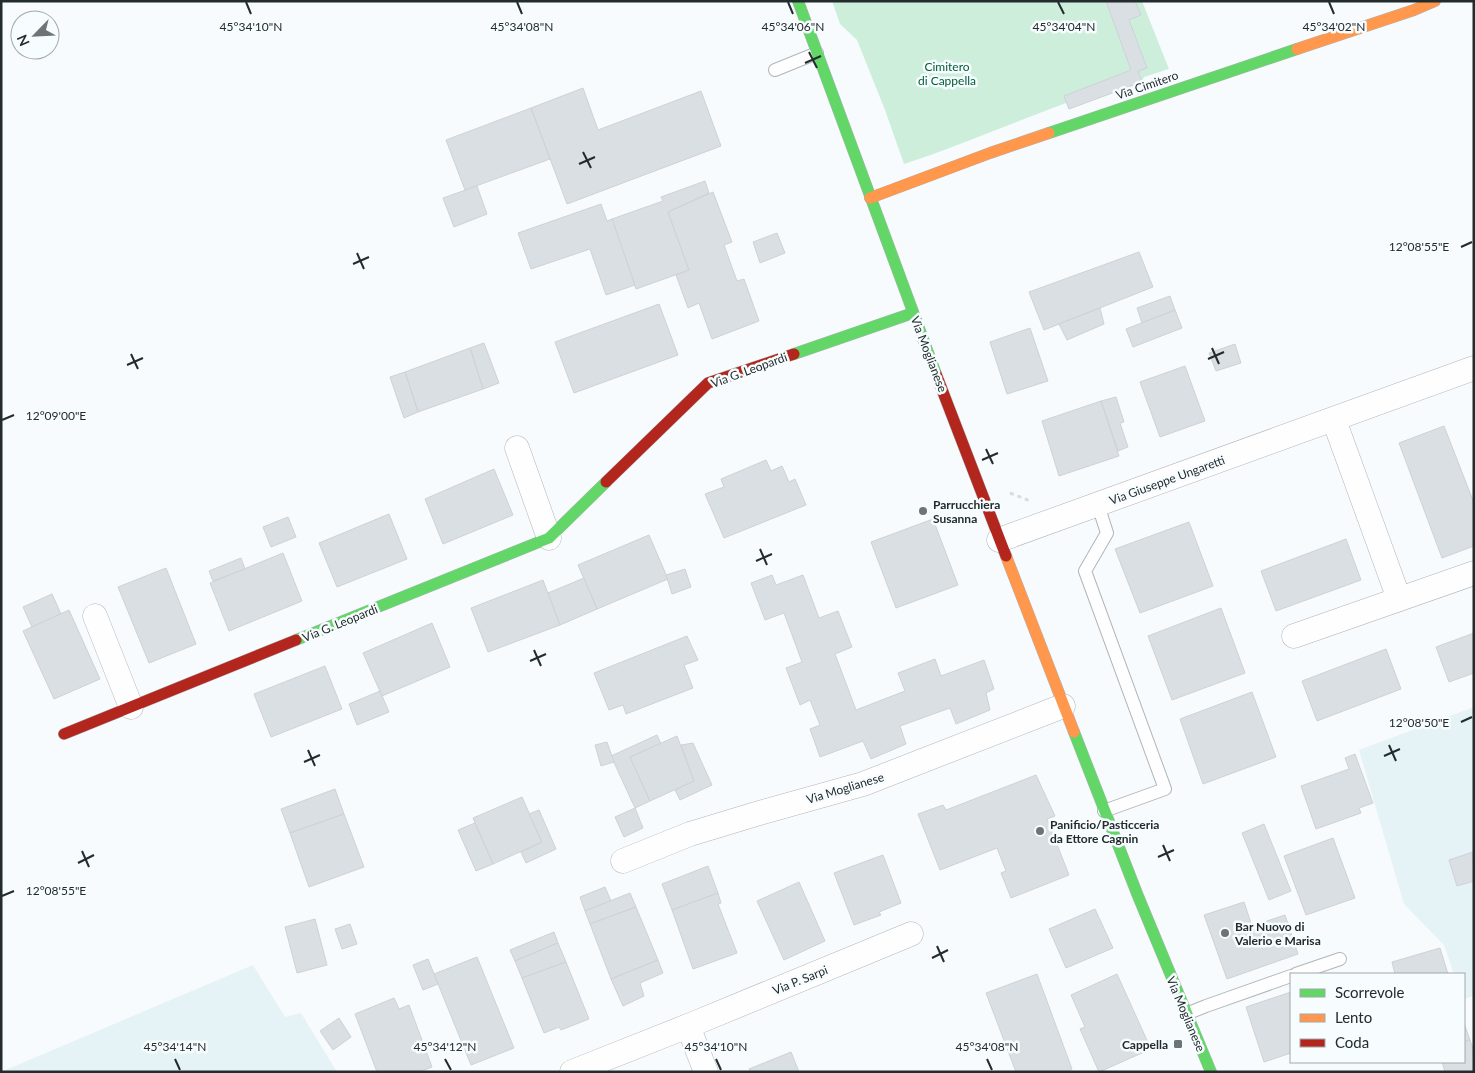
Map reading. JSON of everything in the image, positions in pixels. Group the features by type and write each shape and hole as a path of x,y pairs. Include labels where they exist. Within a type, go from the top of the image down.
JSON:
{"street":[{"name":"Via Moglianese","path":"798,1 913,313 1063,706 1211,1072"},
{"name":"Via Cimitero","path":"870,198 990,152 1414,10 1435,1"},
{"name":"Via G. Leopardi","path":"64,734 550,538 708,383 913,313"},
{"name":"Via Giuseppe Ungaretti","path":"999,540 1474,368"},
{"path":"1334,420 1399,599"},
{"path":"517,448 550,538"},
{"path":"1294,636 1474,573"},
{"path":"94,616 131,707"},
{"name":"Via Moglianese","path":"623,861 690,834 863,784 1063,706"},
{"name":"Via P. Sarpi","path":"572,1072 911,934"},
{"path":"688,1026 706,1072"}],"lane":[{"path":"775,70 817,54"},
{"path":"1098,505 1107,533 1085,571 1165,789 1104,811"},
{"path":"1299,973 1340,959"},
{"path":"1186,1014 1290,976"}],"shaded area":[{"path":"1474,707 1474,996 1465,999 1465,973 1454,973 1444,945 1404,904 1359,750"},
{"path":"253,965 285,1017 301,1013 337,1072 1,1072"}],"green space":[{"name":"Cimitero di Cappella","path":"832,1 1142,1 1169,69 1144,77 1142,82 1069,109 1066,103 904,164 857,40 840,24"}],"building":[{"path":"1106,1 1135,1 1141,15 1129,20 1147,68 1138,71 1142,82 1069,109 1064,96 1131,70"},
{"path":"583,88 598,130 701,91 721,146 567,204 531,108"},
{"path":"531,108 550,159 465,190 446,140"},
{"path":"705,181 709,193 668,212 689,270 636,289 612,219 663,201 661,197"},
{"path":"477,186 487,214 454,227 443,198"},
{"path":"713,192 732,242 724,245 737,281 744,279 759,321 712,339 699,303 688,308 676,275 689,270 668,212"},
{"path":"601,204 607,221 612,219 635,285 606,295 590,249 531,269 518,233"},
{"path":"777,233 785,253 760,263 753,242"},
{"path":"1139,252 1153,287 1044,330 1029,292"},
{"path":"1170,296 1175,310 1142,323 1137,308"},
{"path":"659,304 678,355 574,393 555,342"},
{"path":"1100,308 1104,324 1067,340 1059,324"},
{"path":"1175,310 1182,328 1133,347 1126,329"},
{"path":"1030,328 1048,381 1007,394 990,342"},
{"path":"484,343 499,383 483,389 470,348"},
{"path":"1235,344 1241,363 1216,371 1209,353"},
{"path":"470,348 483,389 418,412 405,372"},
{"path":"1185,366 1205,421 1160,437 1140,382"},
{"path":"405,372 418,412 404,418 390,377"},
{"path":"1116,397 1124,422 1120,423 1128,447 1118,451 1101,401"},
{"path":"1101,401 1119,456 1059,476 1042,421"},
{"path":"1444,426 1474,503 1474,546 1442,558 1399,443"},
{"path":"766,460 771,471 782,466 789,482 795,479 806,505 724,538 705,494 724,487 721,479"},
{"path":"494,469 513,515 443,544 425,499"},
{"path":"389,514 407,559 337,587 319,543"},
{"path":"288,517 296,537 271,547 263,527"},
{"path":"933,519 958,585 896,608 871,542"},
{"path":"1189,522 1213,586 1140,613 1115,549"},
{"path":"649,535 668,579 597,609 578,565"},
{"path":"1346,539 1361,580 1276,611 1261,571"},
{"path":"283,553 302,601 229,631 210,583"},
{"path":"241,558 245,569 213,581 209,571"},
{"path":"166,568 196,644 149,663 118,587"},
{"path":"685,569 691,587 672,594 666,575"},
{"path":"772,575 776,585 803,575 819,618 838,611 852,647 835,654 856,710 905,691 898,673 935,659 941,676 984,660 994,689 986,693 990,710 956,724 950,708 900,726 906,744 871,759 863,741 820,757 810,729 820,725 810,700 800,705 786,668 802,662 784,613 765,620 751,583"},
{"path":"584,578 597,609 560,625 548,593"},
{"path":"543,580 560,625 488,652 471,608"},
{"path":"52,594 61,614 32,627 23,607"},
{"path":"1221,608 1245,673 1172,700 1148,636"},
{"path":"69,610 100,679 54,699 23,631"},
{"path":"432,623 450,667 382,696 363,653"},
{"path":"1474,633 1474,673 1449,682 1436,647"},
{"path":"687,636 698,660 684,665 693,688 626,714 623,705 609,710 594,673"},
{"path":"1386,649 1401,689 1317,721 1302,681"},
{"path":"325,666 342,709 271,737 254,694"},
{"path":"380,691 389,712 357,725 349,704"},
{"path":"1252,692 1276,757 1203,784 1180,719"},
{"path":"657,735 661,744 630,757 650,801 635,808 611,756"},
{"path":"677,736 694,781 650,801 630,757"},
{"path":"607,742 614,762 601,766 595,745"},
{"path":"693,743 712,785 680,800 675,790 694,781 681,745"},
{"path":"1355,754 1373,803 1359,808 1361,813 1316,829 1301,786 1349,769 1345,758"},
{"path":"1036,775 1055,816 1047,819 1069,875 1011,898 1001,873 1006,871 997,848 940,870 918,814 943,805 946,810"},
{"path":"335,789 344,814 290,833 281,809"},
{"path":"522,797 542,842 493,864 473,818"},
{"path":"635,808 643,828 624,837 615,817"},
{"path":"539,810 556,849 526,863 521,852 542,842 529,814"},
{"path":"344,814 364,867 309,887 290,833"},
{"path":"475,823 493,864 476,871 458,830"},
{"path":"1264,824 1291,891 1269,900 1242,833"},
{"path":"1333,838 1355,898 1306,915 1284,856"},
{"path":"1473,852 1474,881 1457,886 1449,860"},
{"path":"883,855 901,903 879,912 881,915 854,925 834,873"},
{"path":"708,866 718,893 672,910 662,884"},
{"path":"799,882 825,941 784,960 757,901"},
{"path":"605,887 611,901 585,911 580,897"},
{"path":"630,893 636,907 590,924 585,911"},
{"path":"718,893 721,903 718,904 737,953 693,969 672,910"},
{"path":"1244,902 1252,926 1285,915 1298,954 1227,979 1204,915"},
{"path":"636,907 658,960 611,979 590,924"},
{"path":"1095,909 1113,948 1066,968 1049,929"},
{"path":"315,919 327,965 297,973 285,927"},
{"path":"350,924 357,944 342,949 335,929"},
{"path":"554,932 558,943 515,961 510,950"},
{"path":"558,943 566,962 522,978 515,961"},
{"path":"1440,948 1448,973 1395,973 1392,962"},
{"path":"477,957 514,1048 471,1065 434,974"},
{"path":"428,959 438,984 423,990 413,965"},
{"path":"658,960 663,973 640,983 644,996 623,1006 611,979"},
{"path":"566,962 589,1019 561,1030 559,1027 544,1033 522,978"},
{"path":"1037,974 1072,1069 1066,1072 1016,1072 986,993"},
{"path":"1117,974 1151,1049 1099,1072 1080,1029 1085,1027 1071,995"},
{"path":"1290,992 1290,1053 1264,1062 1246,1007"},
{"path":"394,998 399,1009 409,1005 432,1067 419,1072 377,1072 355,1014"},
{"path":"339,1018 351,1037 333,1050 320,1031"},
{"path":"1465,1026 1470,1040 1465,1042"},
{"path":"1470,1040 1474,1052 1474,1072 1445,1072 1442,1063 1465,1063 1465,1042"},
{"path":"791,1052 799,1072 750,1072 749,1069"}],"traffic: fast":[{"path":"798,1 936,374"},
{"path":"1049,133 1297,49"},
{"path":"794,354 913,313"},
{"path":"296,640 549,538 606,482"},
{"path":"1074,732 1138,896 1211,1072"}],"traffic: slow":[{"path":"1297,49 1414,10 1435,1"},
{"path":"870,198 1049,133"},
{"path":"1006,556 1074,732"}],"traffic: jam":[{"path":"606,482 708,383 794,354"},
{"path":"936,374 1006,556"},
{"path":"64,734 296,640"}],"place":[{"name":"Parrucchiera Susanna","path":"923,511"},
{"name":"Panificio/Pasticceria da Ettore Cagnin","path":"1040,831"},
{"name":"Bar Nuovo di Valerio e Marisa","path":"1225,933"},
{"name":"Cappella","path":"1178,1044"}]}
